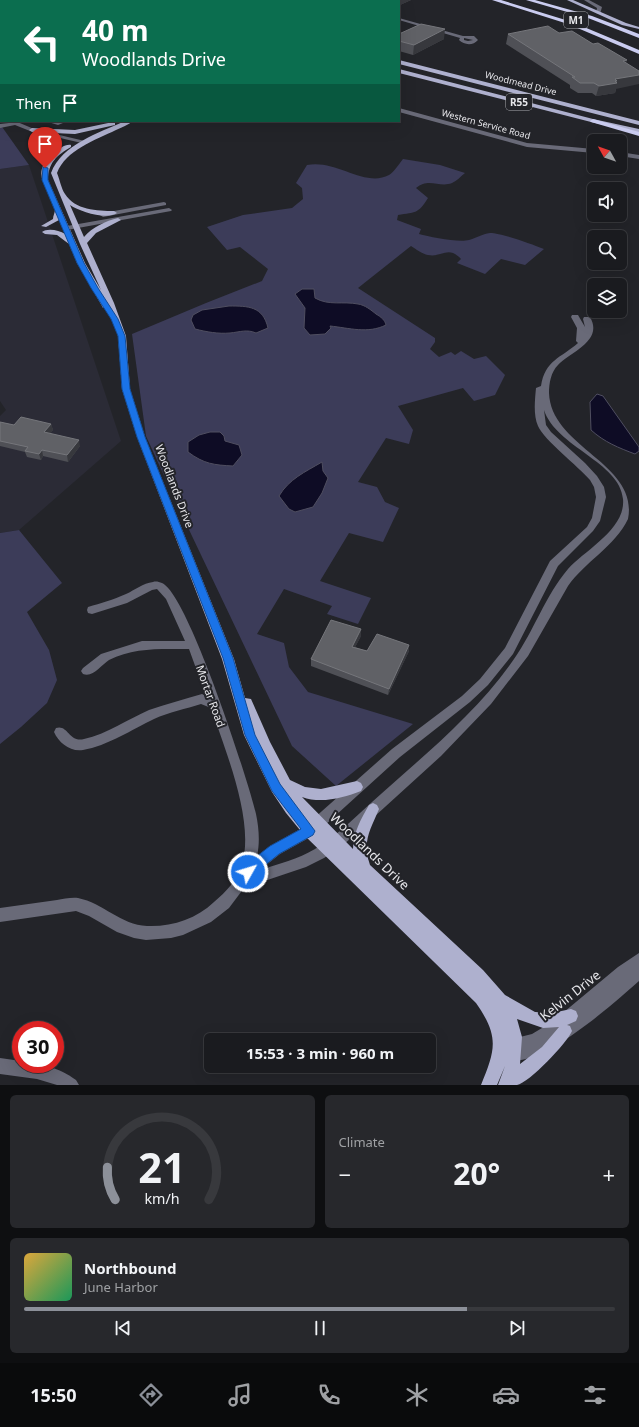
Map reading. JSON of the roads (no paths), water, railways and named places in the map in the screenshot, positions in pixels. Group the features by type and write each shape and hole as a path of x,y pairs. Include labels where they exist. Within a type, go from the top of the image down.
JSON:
{"highway":[{"name":"M1","path":"495,0 534,11 590,31 639,52"},
{"name":"M1","path":"510,0 578,20 639,46"},
{"path":"529,0 590,17 639,36"},
{"path":"534,11 587,32 639,57"},
{"path":"593,121 639,134"}],"main road":[{"path":"569,0 639,30"},
{"name":"Woodmead Drive","path":"400,62 639,123"},
{"name":"Woodmead Drive","path":"400,71 593,121 639,131"},
{"path":"32,130 75,132 116,122"},
{"name":"Woodlands Drive","path":"116,122 58,152 47,163 45,168 45,180 81,263 94,288 114,319 122,336 126,389 129,402 141,437 251,715 274,766 314,827"},
{"name":"Woodlands Drive","path":"114,319 110,303 74,224 54,173 63,157 86,142 128,122"},
{"path":"62,195 79,209 116,216"},
{"path":"58,211 56,220 45,229 59,233 73,243"},
{"path":"83,244 85,239 94,230 116,216"},
{"name":"Woodlands Drive","path":"228,658 250,735 276,788 290,809 314,827 481,998 493,1017 500,1037 508,1050"},
{"path":"284,783 300,792 317,795 325,795 357,787"},
{"path":"364,868 360,858 359,840 361,831 373,809"},
{"name":"Woodlands Drive","path":"332,845 364,868 450,949 498,998 510,1021 508,1050"},
{"path":"498,998 513,1009 533,1019 554,1021 571,1016"},
{"path":"506,1085 547,1051 565,1031"},
{"path":"506,1085 513,1068 508,1050"},
{"path":"489,1085 508,1050"}],"street":[{"path":"586,0 600,8 598,13"},
{"path":"400,21 462,38"},
{"name":"Western Service Road","path":"400,110 528,145 587,149"},
{"path":"0,126 12,122 32,130 86,142"},
{"path":"627,155 639,157"},
{"path":"65,226 116,216 164,204"},
{"path":"116,216 169,210"},
{"path":"0,915 76,904 88,908 122,927 142,932 164,932 186,927 202,920 222,905 244,877 275,850 314,827 396,753 466,699 484,682 509,651 554,564 590,529 597,519 600,507 601,497 596,483 582,465 548,434 542,425 539,402 541,375 545,367 580,340 582,329 575,317"},
{"path":"244,877 310,859 332,845 415,771 495,692 518,663 572,572 612,534 623,520 628,508 628,498 620,480 610,469 561,431 549,410 545,398 545,388 548,374 555,363 584,342 587,337 589,326 588,319"},
{"name":"Mortar Road","path":"92,610 126,599 152,586 161,586 170,595 184,623 239,773 249,813 252,842 244,877"},
{"path":"86,671 105,657 142,645 192,645"},
{"path":"60,732 68,742 82,745 96,741 153,714 202,699 215,705"},
{"name":"Kelvin Drive","path":"508,1050 541,1037 571,1016 639,960"},
{"name":"Kelvin Drive","path":"508,1050 540,1046 565,1031 639,971"},
{"path":"0,1066 38,1071 52,1075 71,1085"}]}
